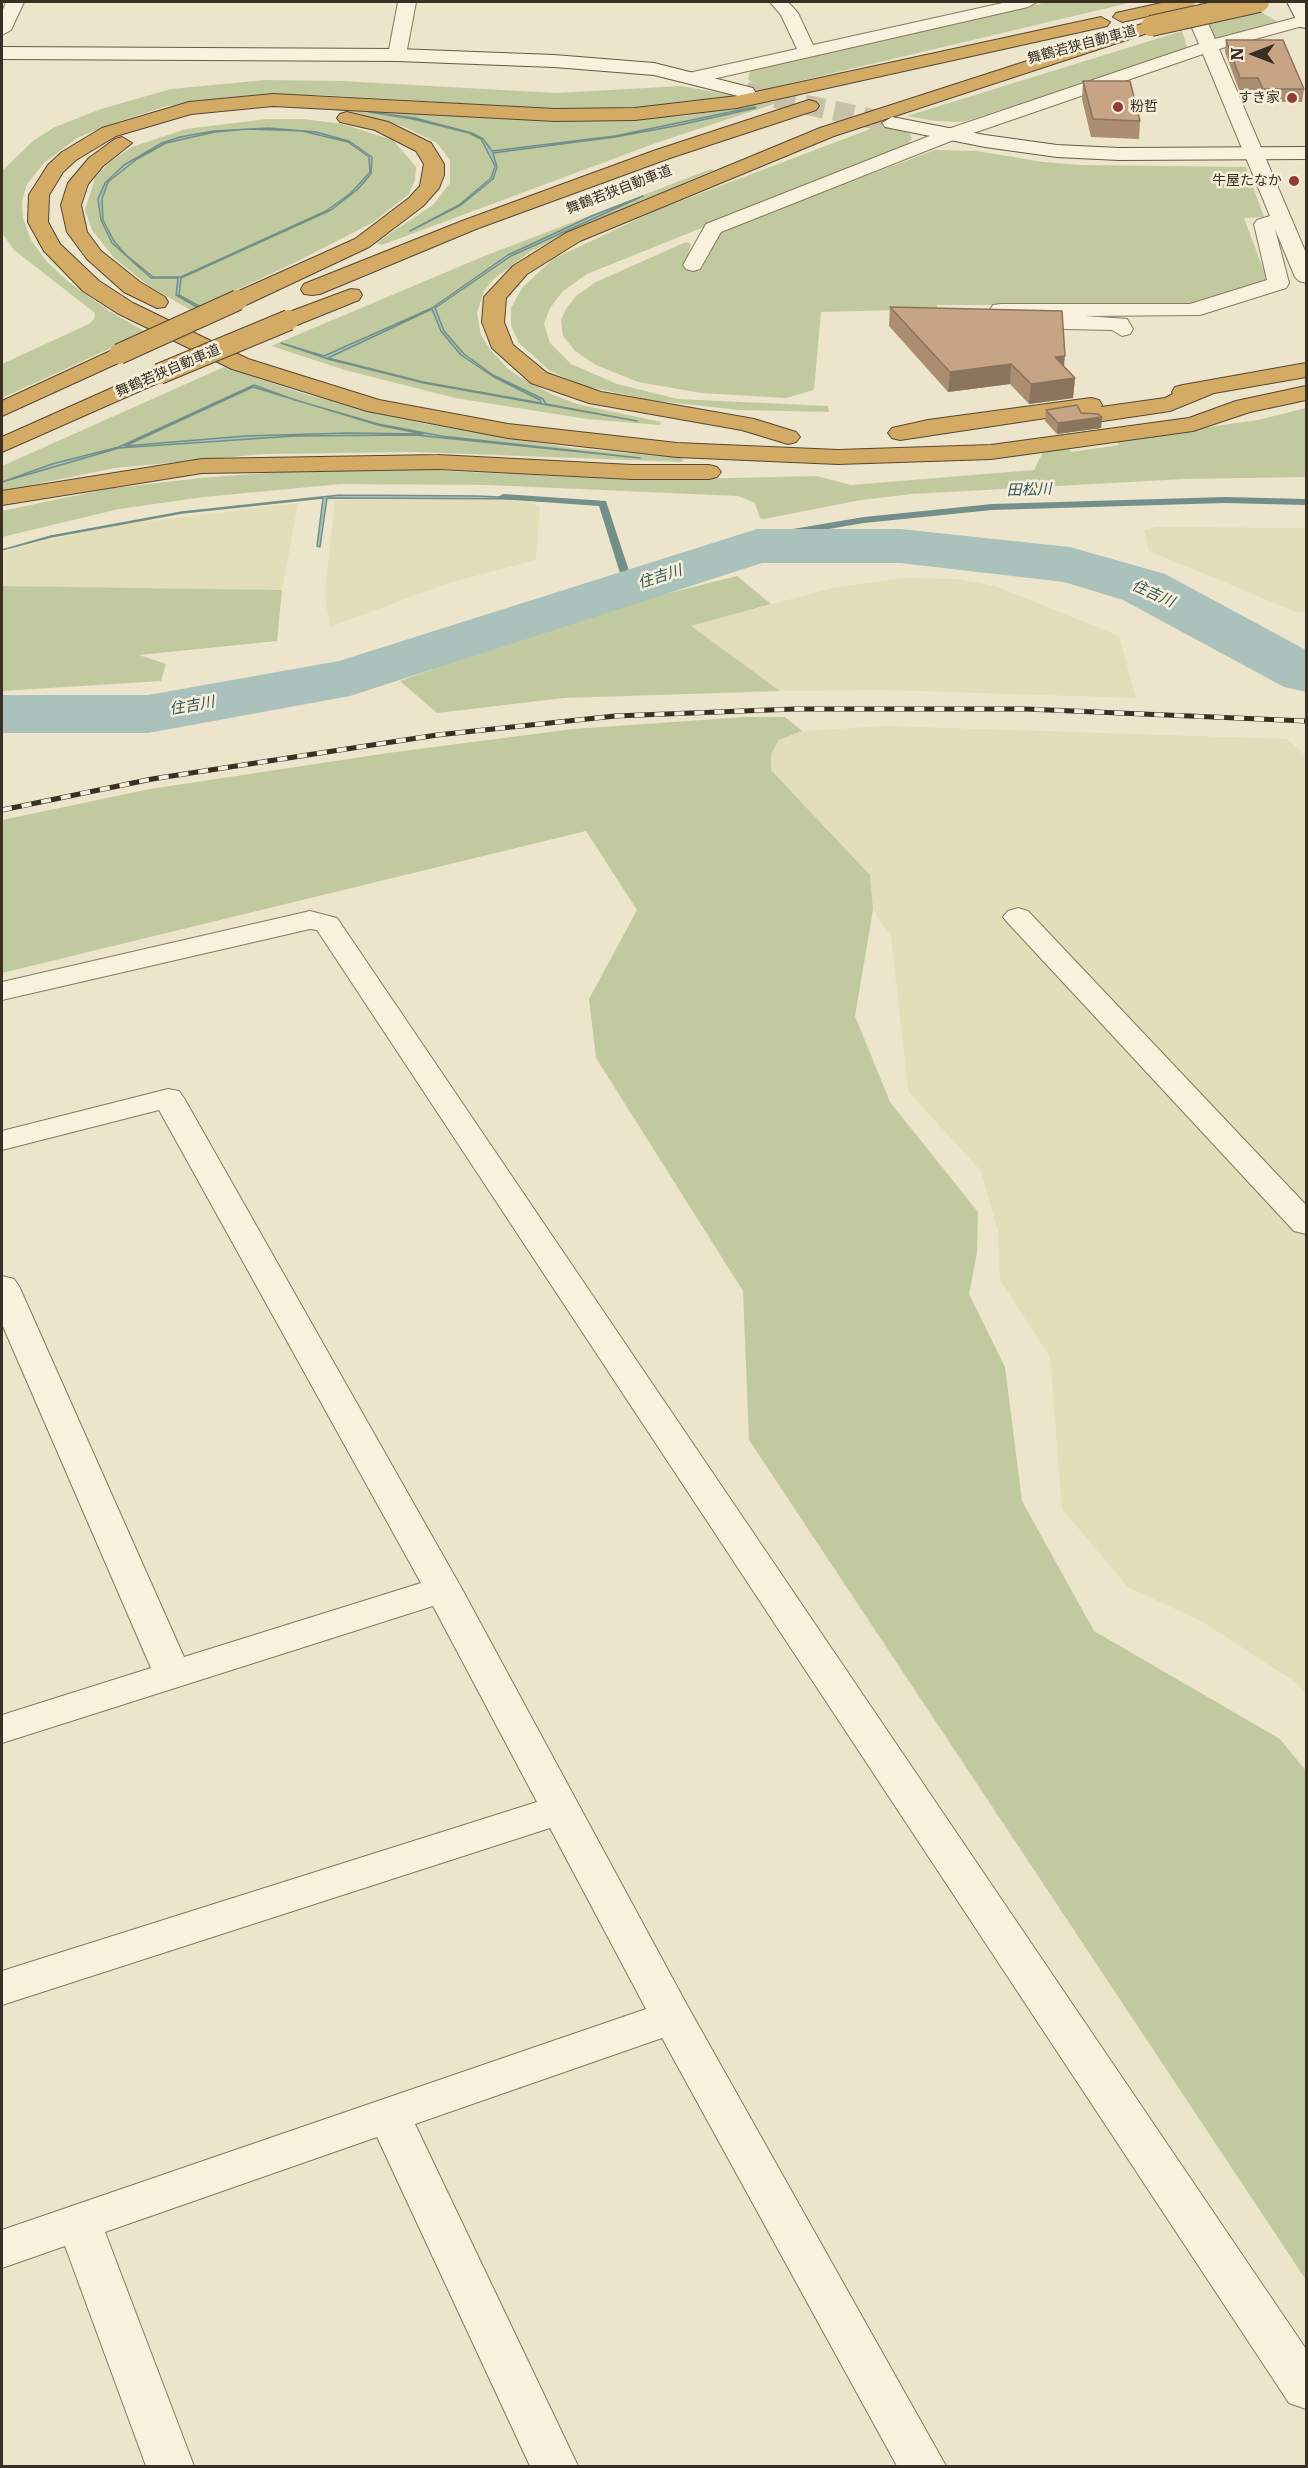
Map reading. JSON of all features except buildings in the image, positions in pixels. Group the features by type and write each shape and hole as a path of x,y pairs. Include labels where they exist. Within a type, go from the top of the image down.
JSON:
{"highway":[{"name":"舞鶴若狭自動車道","path":"526,225 782,132 1144,20 1188,2"},
{"name":"舞鶴若狭自動車道","path":"2,445 159,374 290,305 470,225 663,154 834,98 1101,22 1144,20 1259,2"},
{"path":"788,437 746,424 597,398 539,378 503,348 493,322 495,297 520,270 573,237 827,132 1144,20"},
{"path":"1101,22 978,47 737,102 635,114 545,115 273,100 189,108 135,123 90,141 55,170 39,195 38,222 44,236 65,262 91,286 125,308 240,363 375,406 435,418 583,441 677,450 838,457 927,452 990,452 1193,424 1244,406 1306,393"},
{"path":"2,409 129,358 238,300 362,243 416,202 429,188 434,175 434,164 424,147 397,132 372,123 319,113 286,112 194,121 147,132 122,143 96,162 78,183 71,205 77,232 94,255 132,287 173,312 272,355 341,379 424,399 543,420 632,431 763,438 900,433 938,436 1170,404 1206,389 1306,370"},
{"name":"舞鶴若狭自動車道","path":"2,421 129,358 263,309 364,290"},
{"path":"2,498 135,474 202,466 427,462 699,472 782,468 838,457"}],"street":[{"path":"2,30 15,2"},
{"path":"397,55 407,2"},
{"path":"779,2 789,13 807,51"},
{"path":"691,78 1028,2"},
{"path":"1188,2 1306,277"},
{"path":"693,266 712,228 949,135 1207,47 1306,21 1296,2"},
{"path":"818,25 830,46"},
{"path":"2,53 397,55 554,61 654,69 746,92"},
{"path":"892,123 1024,147 1091,154 1306,153"},
{"path":"1122,329 1119,324 985,320 978,312 984,310 1192,310 1278,283 1264,224 1282,220"},
{"path":"1018,917 1306,1224"},
{"path":"2,991 310,920 327,924 1306,2388"},
{"path":"2,1142 168,1098 443,1589 672,2016 922,2466"},
{"path":"2,1286 173,1675"},
{"path":"2,1729 443,1589"},
{"path":"2,1988 561,1809"},
{"path":"2,2249 672,2016"},
{"path":"389,2115 554,2466"},
{"path":"79,2222 170,2466"}],"shaded area":[{"path":"335,500 528,501 540,507 536,560 448,583 330,627 325,595"},
{"path":"298,503 282,590 2,586 2,553 23,546 111,526"},
{"path":"1157,527 1306,528 1306,612 1296,612 1149,551 1144,530"},
{"path":"903,578 956,579 995,586 1119,636 1136,698 884,690 780,691 690,626 833,588"},
{"path":"887,726 1287,739 1306,756 1306,1694 1295,1682 1203,1622 1128,1587 1062,1509 1050,1357 1000,1280 998,1231 981,1171 908,1091 891,937 873,910 870,875 771,770 771,754 779,739 802,731"}],"green space":[{"path":"1047,2 1133,2 770,88 754,85 748,79 750,72 758,68"},
{"path":"1260,11 1279,23 1224,39 1212,39 1206,23"},
{"path":"1182,31 1188,50 963,122 936,121 907,116"},
{"path":"265,80 342,81 556,93 682,86 735,96 633,109 573,110 322,95 232,97 167,106 111,124 77,138 44,163 27,184 22,201 23,218 31,240 47,262 69,282 109,311 146,332 2,398 2,364 89,324 94,319 95,313 14,250 2,233 2,171 33,141 53,128 101,109 171,89"},
{"path":"780,102 656,143 382,245 376,243 433,205 450,183 450,160 437,143 405,127 357,113 325,109 328,107 562,121 683,116"},
{"path":"267,119 303,119 342,124 393,140 416,167 415,180 409,194 372,223 192,311 149,286 114,258 92,230 85,210 95,178 110,162 132,147 186,129"},
{"path":"878,126 909,133 912,138 908,145 587,274 563,291 550,308 544,324 550,343 571,364 617,384 678,399 828,406 829,412 738,410 650,400 584,386 550,371 519,343 511,325 511,308 522,288 553,259 657,210"},
{"path":"935,150 977,151 1043,162 1081,165 1246,167 1264,217 1244,218 1267,279 1265,282 1190,305 937,305 937,309 821,312 814,390 786,398 701,393 638,382 596,365 575,351 563,336 561,320 566,309 576,296 596,282 686,242 691,244 685,265 724,229"},
{"path":"711,169 714,170 584,225 530,252 494,279 484,291 477,313 481,335 489,348 508,369 523,379 551,394 577,404 661,422 660,425 587,419 455,398 345,370 271,346 482,257"},
{"path":"224,367 308,395 421,423 572,448 683,458 682,462 415,452 264,454 115,468 2,491 2,466"},
{"path":"1306,408 1306,477 1184,479 912,494 861,500 764,519 760,518 755,503 738,496 489,485 341,484 204,497 119,509 2,537 2,511 107,489 200,478 310,470 424,470 645,480 817,476 851,485 1034,470 1044,450 1067,447 1071,452 1119,445 1116,440 1258,420"},
{"path":"737,576 771,604 691,626 780,691 564,698 437,713 400,681 598,611"},
{"path":"2,586 282,590 277,641 139,655 166,664 161,681 2,691"},
{"path":"745,717 785,717 802,731 779,740 771,754 771,770 870,875 873,910 855,1016 890,1102 978,1212 977,1253 969,1294 1005,1367 1022,1501 1094,1631 1280,1739 1306,1771 1306,2280 749,1440 743,1291 596,1058 589,999 637,910 586,831 2,973 2,820 150,789 388,753 573,729"}],"water":[{"path":"756,108 615,137 493,153 497,167 493,179 461,205 410,231 459,205 491,178 495,166 481,139 469,133 413,119 369,112 415,118 472,133 483,139 492,151 615,136"},
{"path":"268,128 316,132 349,141 372,157 371,174 357,190 331,210 181,278 179,295 199,306 197,307 176,295 178,278 151,278 112,243 101,220 98,199 105,183 124,165 162,143 180,137 214,131 247,129 215,132 166,143 137,159 108,182 102,199 103,220 114,241 125,254 153,277 181,277 326,211 351,193 370,172 369,157 348,142 302,131 250,129"},
{"path":"643,196 511,256 435,308 444,331 464,354 493,375 543,399 546,404 637,421 424,383 328,359 281,343 324,356 432,308 508,255 594,215","holes":["432,309 441,331 461,355 494,377 540,400 541,403 423,382 328,358"]},
{"path":"254,385 291,399 253,387 125,446 245,436 347,433 423,434 378,425 311,405 378,424 441,436 640,458 415,435 294,436 119,448 2,482 52,464 119,447"},
{"path":"340,495 540,499 327,498 320,547 317,546 323,498 182,513 51,537 2,550 51,536 182,512"}],"waterway":[{"path":"503,497 603,503 630,589"},
{"name":"田松川","path":"757,546 791,532 864,520 992,507 1225,500 1306,502"},
{"name":"住吉川","path":"2,714 148,714 350,677 757,546 900,546 1070,565 1144,587 1306,674"}],"tunnel":[{"path":"746,92 892,123"}],"railway":[{"path":"2,810 152,779 437,735 615,716 794,709 1026,709 1306,721"}],"place":[{"name":"すき家","path":"1292,98"},
{"name":"粉哲","path":"1118,107"},
{"name":"牛屋たなか","path":"1294,181"}]}
